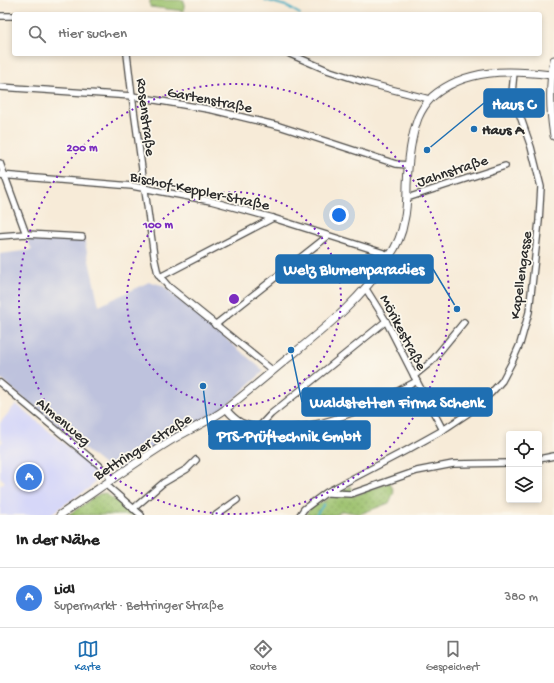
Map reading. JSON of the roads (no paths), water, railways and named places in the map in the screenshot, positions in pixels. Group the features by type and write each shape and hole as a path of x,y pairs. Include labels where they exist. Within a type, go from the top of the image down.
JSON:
{"street":[{"path":"0,16 12,16"},
{"name":"Rosenstraße","path":"127,56 154,256 160,277"},
{"path":"295,56 327,70 367,84 430,99"},
{"path":"554,60 551,75 551,111 554,136"},
{"name":"Bettringer Straße","path":"60,515 172,440 226,409 335,320 366,289 390,255 405,221 410,148 414,129 421,113 430,99 445,86 458,80 479,74 514,72 551,75"},
{"name":"Kapellengasse","path":"300,515 304,509 326,492 443,430 467,414 502,380 520,344 529,312 539,221 541,187 531,147 512,93 514,72"},
{"name":"Gartenstraße","path":"0,87 132,96 213,110 279,126 396,164 408,165"},
{"path":"0,163 3,176 26,234"},
{"name":"Jahnstraße","path":"407,198 505,166"},
{"name":"Bischof-Keppler-Straße","path":"3,176 144,188 211,201 273,218 390,255"},
{"path":"272,370 168,286 160,277 273,218"},
{"path":"0,236 26,234 82,238"},
{"path":"215,325 328,236"},
{"name":"Mörikestraße","path":"366,289 386,321 443,430"},
{"path":"258,428 271,414 386,321"},
{"path":"226,409 240,422 258,428 274,430 304,427 328,422 352,414 374,404 415,379 464,322"},
{"name":"Almenweg","path":"0,383 99,465 112,480"},
{"path":"542,458 554,456"},
{"path":"133,509 163,483 187,469 196,460"},
{"path":"326,492 351,494 417,471 453,464 506,463"},
{"path":"105,484 141,515"},
{"path":"216,515 237,500"}],"waterway":[{"path":"265,0 286,6 296,12"},
{"path":"316,515 324,504"}],"place":[{"name":"Haus A","path":"474,129"},
{"name":"Haus C","path":"427,150"},
{"name":"Welz Blumenparadies","path":"457,309"},
{"name":"Waldstetten Firma Schenk","path":"291,350"},
{"name":"PTS-Prüftechnik GmbH","path":"203,386"},
{"name":"Lidl","path":"29,477"}]}
